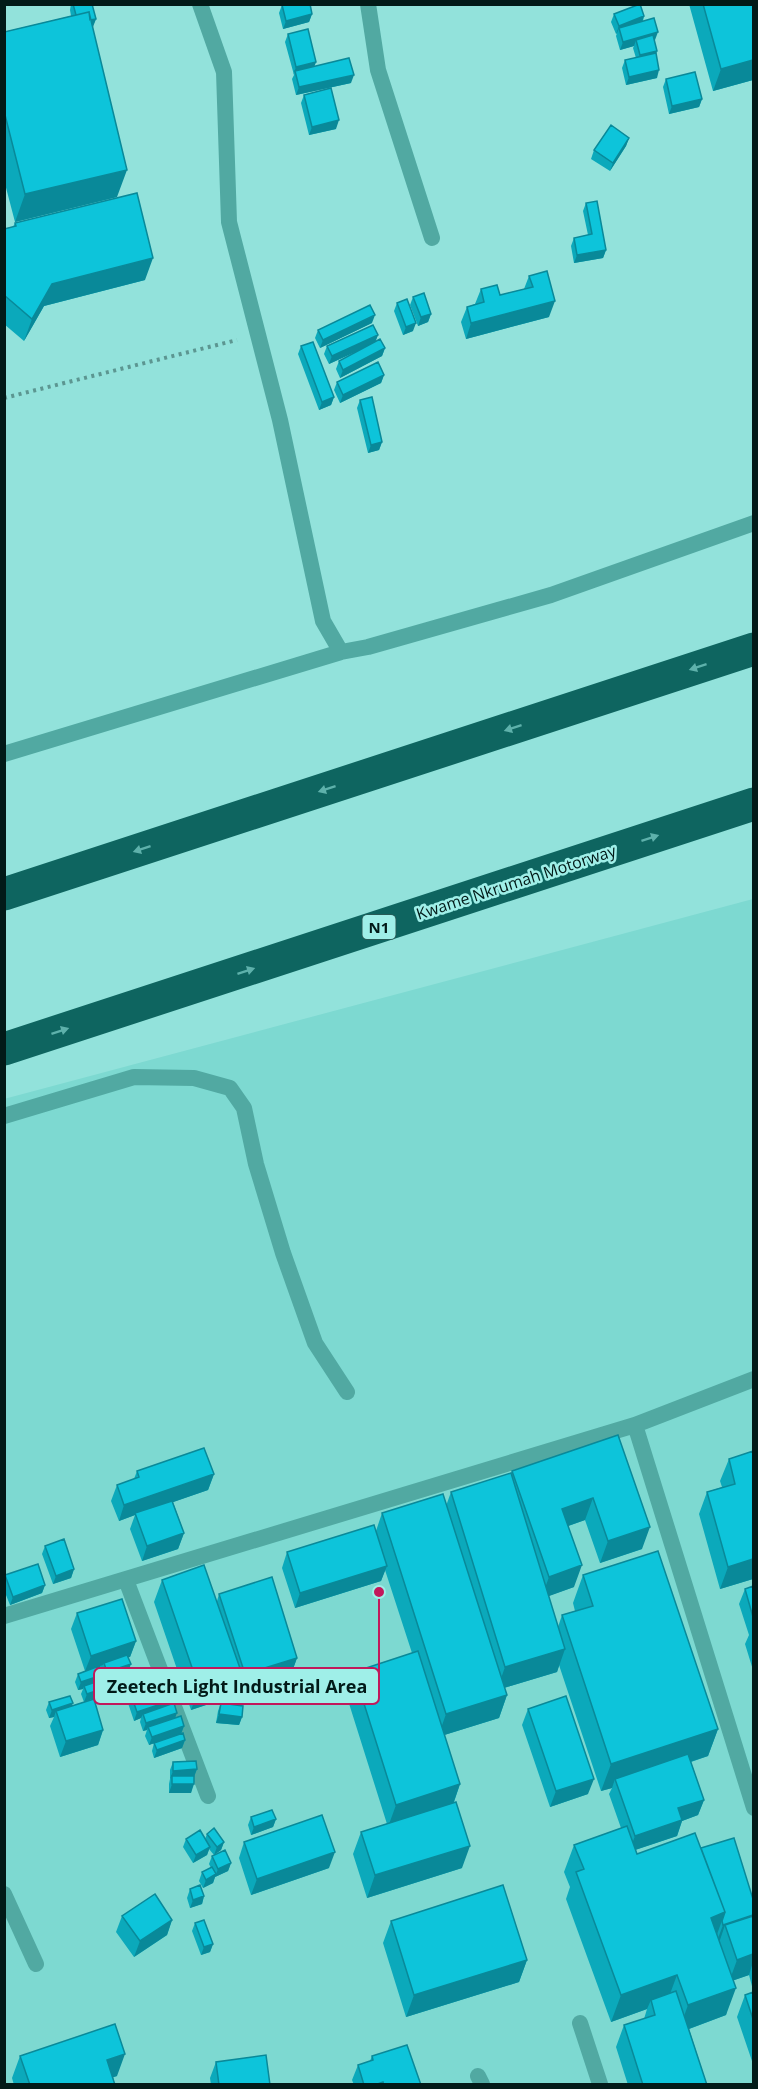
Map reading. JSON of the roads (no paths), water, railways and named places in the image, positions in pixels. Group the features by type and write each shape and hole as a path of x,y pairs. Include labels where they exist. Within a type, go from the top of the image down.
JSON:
{"highway":[{"path":"4,894 753,649"},
{"name":"Kwame Nkrumah Motorway","path":"4,1050 753,804"}],"lane":[{"path":"200,4 224,72 229,222 280,420 323,621 341,652"},
{"path":"368,4 378,70 432,238"},
{"path":"4,754 341,652 368,647 551,595 753,523"},
{"path":"4,1116 134,1077 194,1078 230,1088 244,1108 256,1164 315,1343 347,1392"},
{"path":"4,1616 635,1425 753,1378"},
{"path":"635,1425 753,1808"},
{"path":"126,1580 208,1796"},
{"path":"4,1894 36,1964"},
{"path":"580,2023 600,2085"}],"place":[{"name":"Zeetech Light Industrial Area","path":"379,1592"}]}
